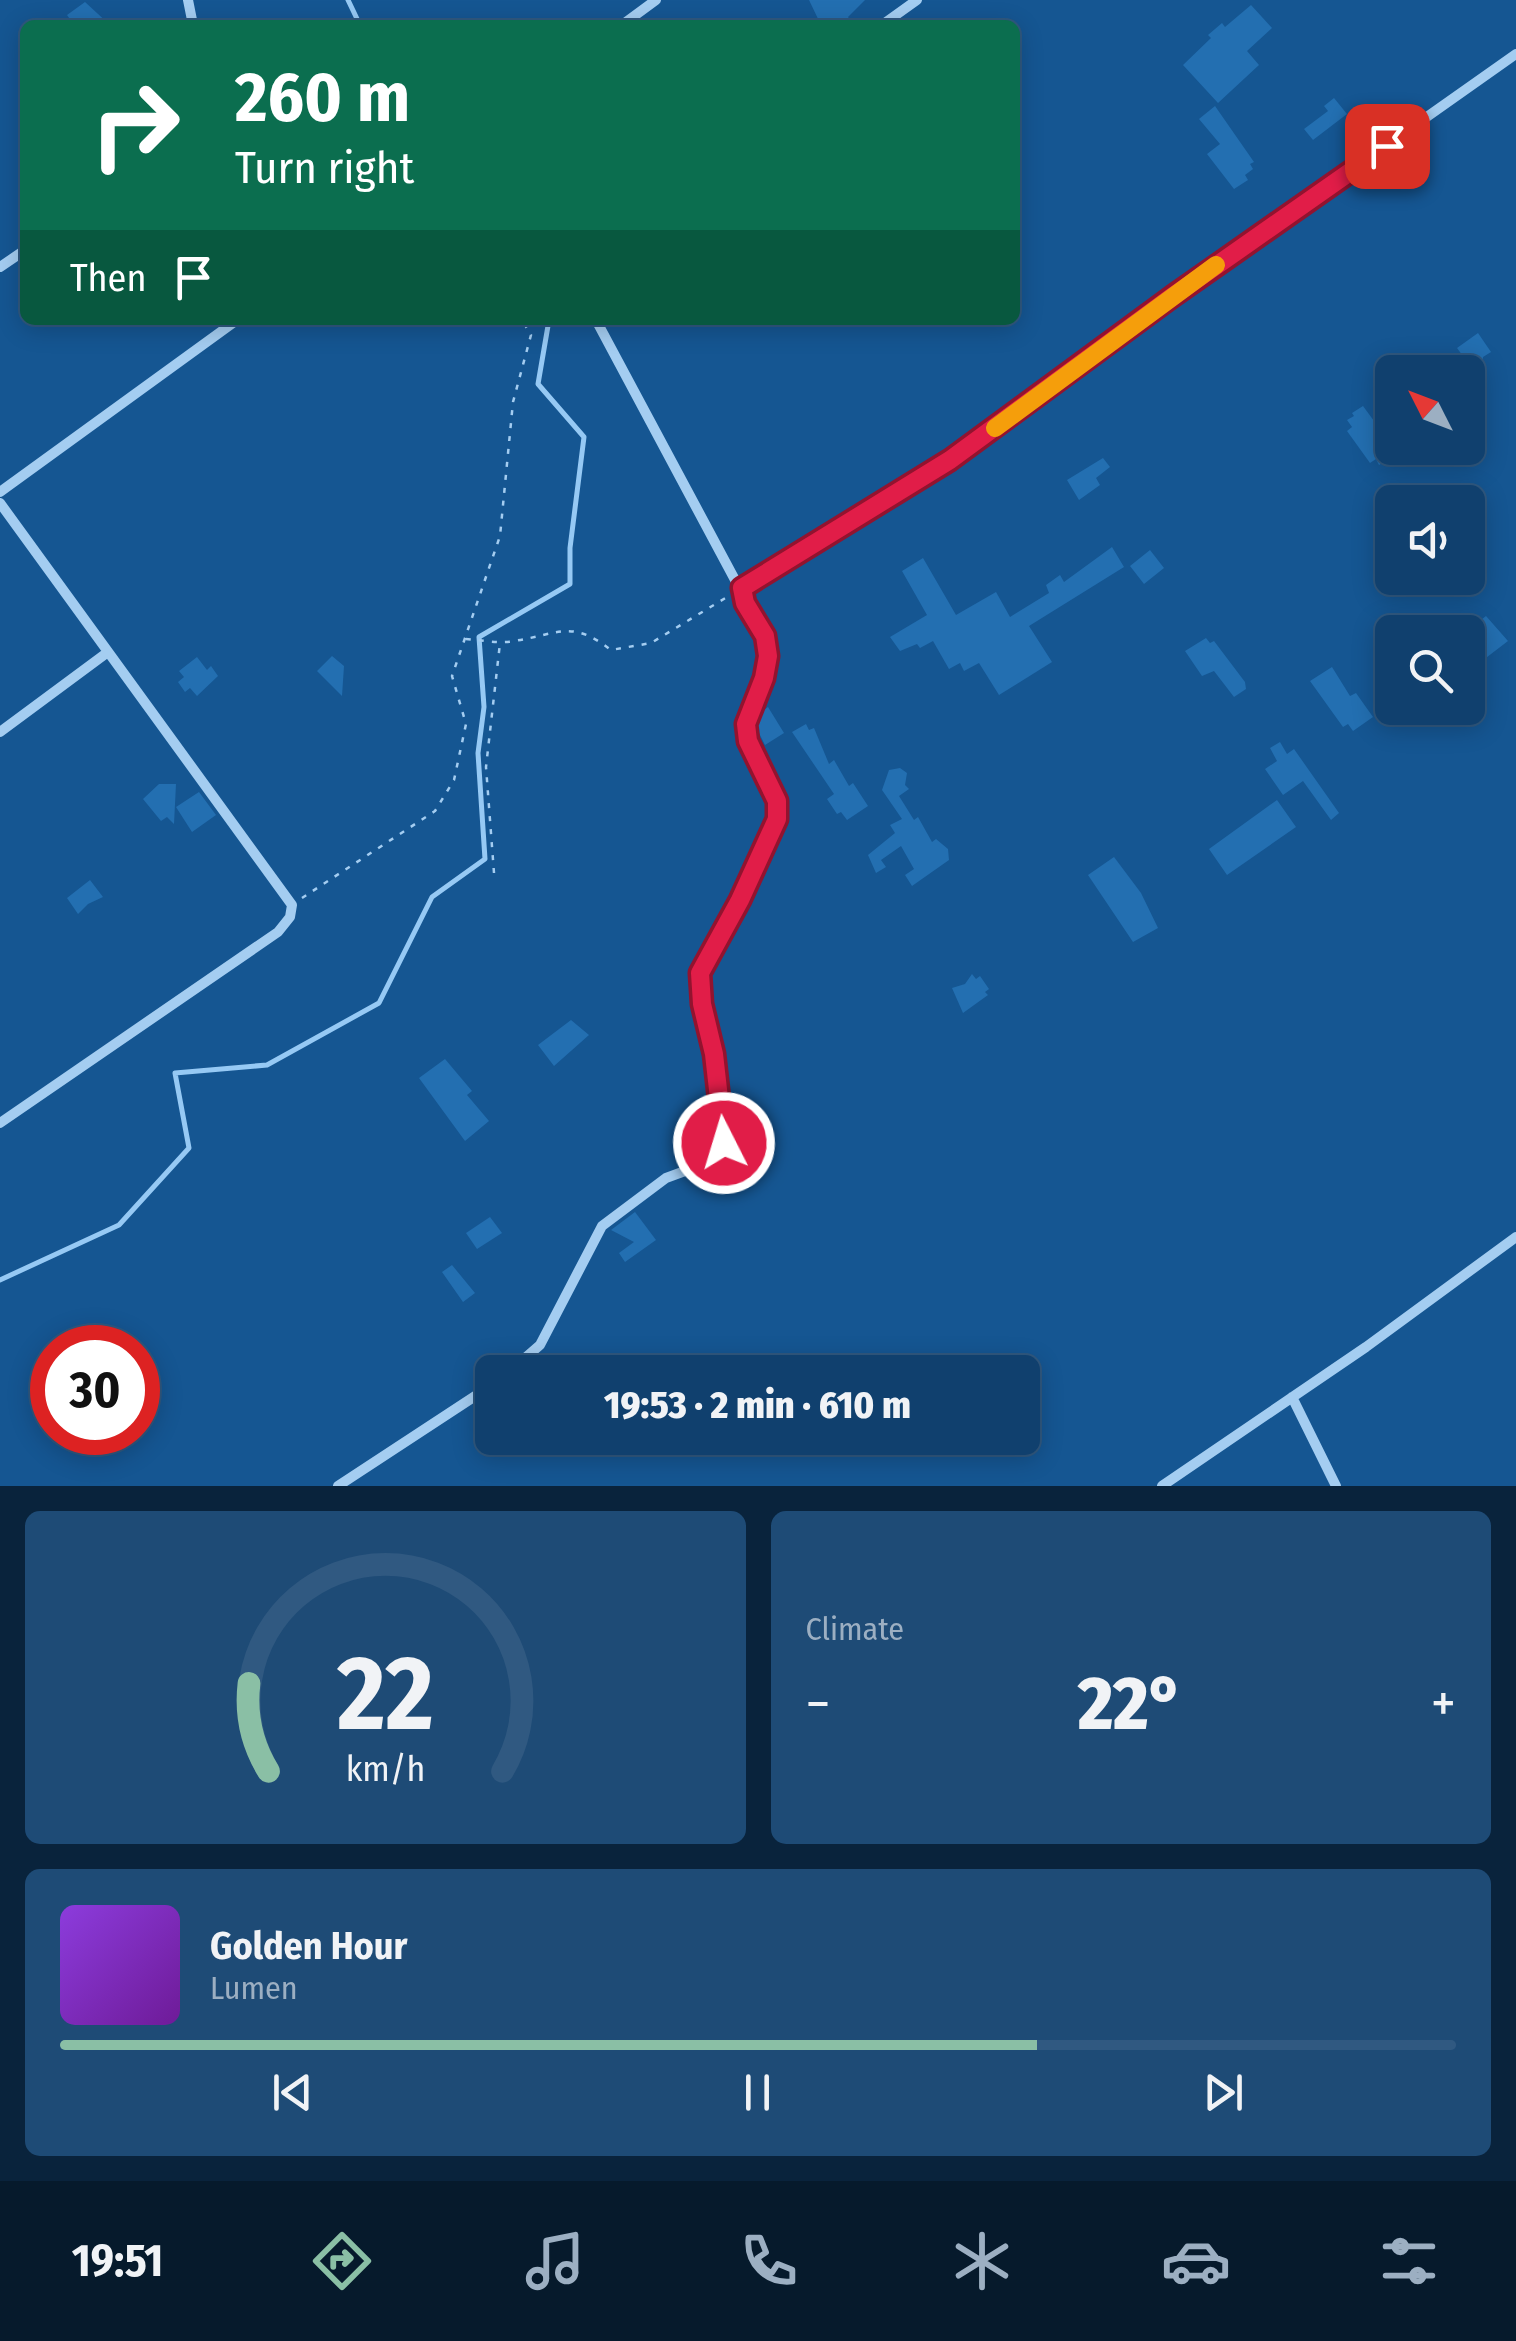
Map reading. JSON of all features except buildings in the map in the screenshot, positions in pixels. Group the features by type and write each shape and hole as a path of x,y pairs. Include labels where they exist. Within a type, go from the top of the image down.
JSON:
{"street":[{"path":"629,20 656,0"},
{"path":"889,20 917,0"},
{"path":"742,588 950,460 1173,296 1516,54"},
{"path":"0,492 230,325"},
{"path":"529,1355 540,1345 602,1226 666,1178 704,1164 724,1143 700,973 740,900 777,819 777,801 748,741 746,724 764,678 768,656 765,636 745,603 742,588 707,532 683,476 599,325"},
{"path":"0,503 292,905 290,917 278,932 0,1123"},
{"path":"0,732 108,652"},
{"path":"1162,1486 1516,1237"},
{"path":"338,1486 475,1396"},
{"path":"1292,1397 1336,1486"}],"path":[{"path":"292,905 434,811 454,780 466,724 452,676 500,536 513,402 531,334 525,325"},
{"path":"464,639 500,642 552,632 588,632 611,650 651,643 742,588"},
{"path":"494,873 486,768 500,642"}],"waterway":[{"path":"348,0 358,20"},
{"path":"0,1280 119,1225 189,1148 175,1073 267,1065 379,1003 432,897 485,859 478,753 484,707 479,637 570,584 570,548 584,437 538,384 548,325"}],"slow traffic":[{"path":"995,428 1216,265"}],"route":[{"path":"724,1143 700,973 740,900 777,819 777,801 748,741 746,724 768,656 765,636 745,603 742,588 950,460 1173,296 1387,146"}]}
